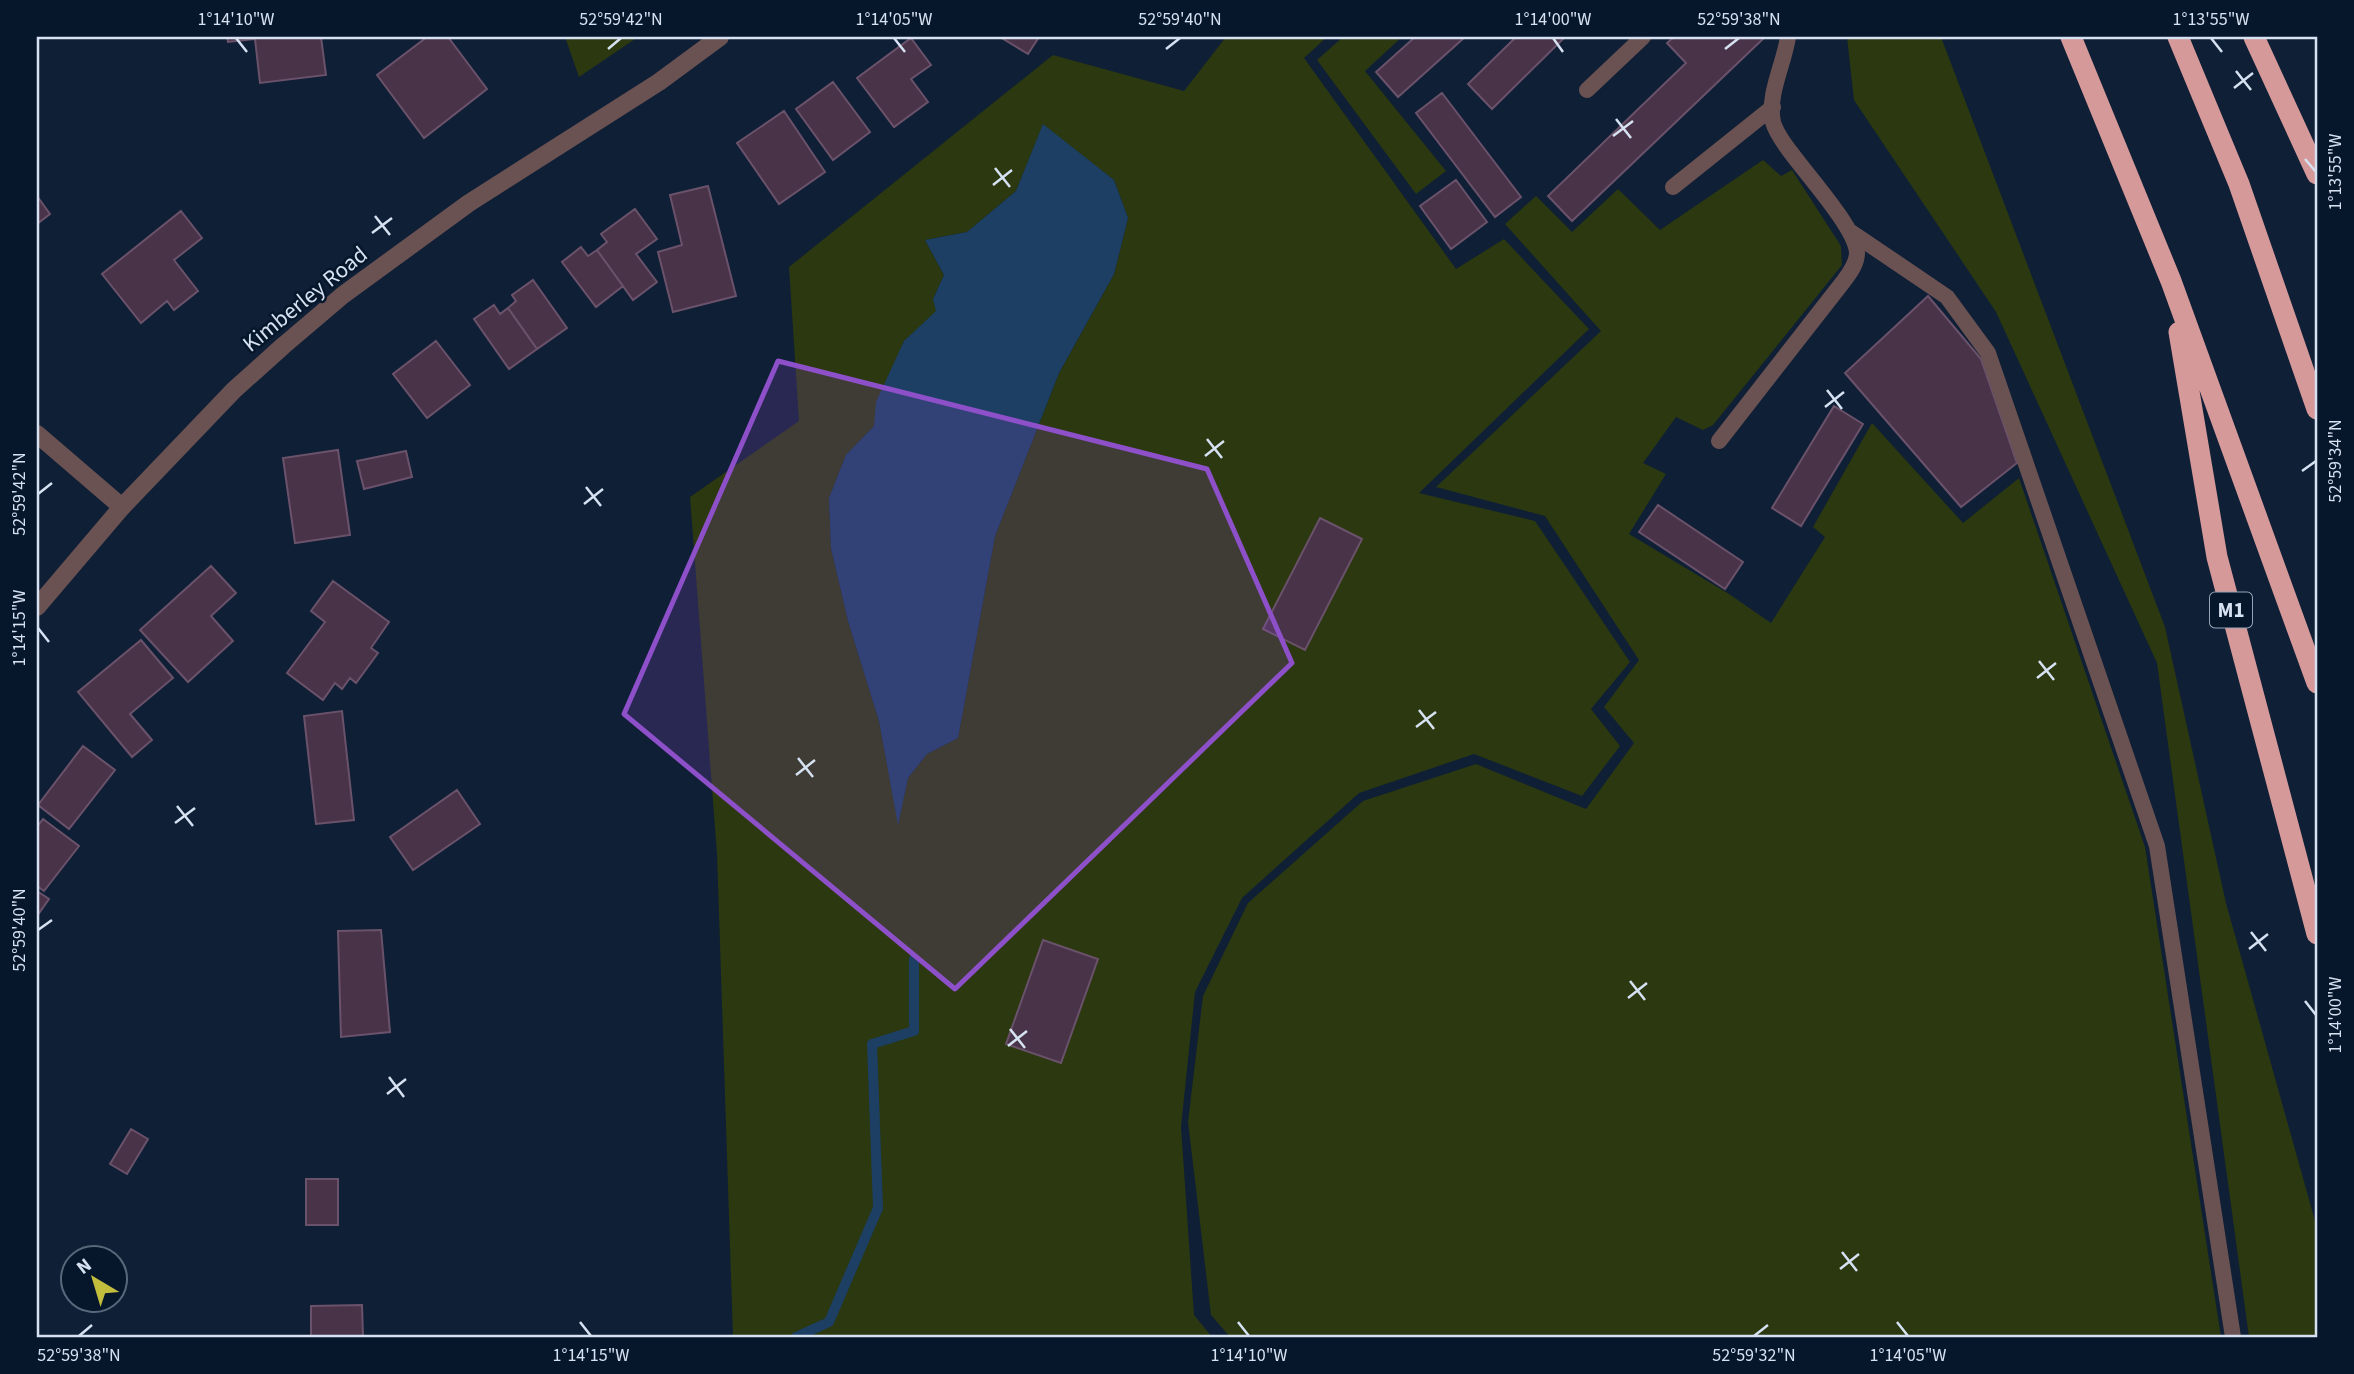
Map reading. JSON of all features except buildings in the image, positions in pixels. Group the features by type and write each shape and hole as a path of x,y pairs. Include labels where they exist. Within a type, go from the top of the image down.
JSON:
{"highway":[{"name":"M1","path":"2071,37 2171,282 2317,683"},
{"path":"2178,37 2239,184 2317,409"},
{"path":"2254,37 2317,174"},
{"name":"M1","path":"2171,282 2217,556 2317,934"}],"street":[{"name":"Kimberley Road","path":"37,607 122,507 234,390 343,295 469,203 659,82 720,37"},
{"path":"37,434 122,507"}],"lane":[{"path":"1587,90 1643,37"},
{"path":"1719,441 1854,266 1857,253 1851,233 1783,141 1773,122 1773,99 1783,65 1787,37"},
{"path":"1673,187 1773,107"},
{"path":"1851,233 1947,296 1988,354 2157,846 2233,1337"}],"highlighted area":[{"path":"778,361 1207,469 1292,663 955,989 624,714"}],"green space":[{"path":"565,37 638,37 579,77"},
{"path":"1226,37 1327,37 1304,58 1456,269 1504,239 1589,329 1419,493 1535,521 1630,662 1591,709 1620,746 1582,796 1474,754 1359,793 1242,898 1195,992 1181,1127 1194,1315 1212,1337 733,1337 717,854 690,497 799,421 789,267 1053,55 1184,91","holes":["1043,125 1114,180 1128,218 1114,274 1059,373 995,536 958,738 927,754 908,778 898,823 879,721 848,621 831,548 829,498 846,455 874,426 904,341 937,311 933,299 944,275 925,240 967,232 1016,191","1043,940 1098,960 1006,1043"]},
{"path":"1343,37 1402,37 1365,71 1446,171 1416,194 1317,60"},
{"path":"1847,37 1941,37 2165,627 2226,903 2317,1228 2317,1337 2249,1337 2157,663 1996,312 1854,100"},
{"path":"1763,160 1781,176 1792,170 1841,246 1842,265 1713,425 1703,430 1676,417 1643,463 1666,474 1629,534 1729,594 1771,623 1825,537 1813,527 1872,423 1963,523 2019,478 2145,847 2221,1337 1230,1337 1211,1315 1188,1122 1203,996 1248,903 1363,801 1476,764 1586,809 1634,743 1604,707 1639,660 1545,516 1436,487 1601,331 1505,224 1536,196 1572,232 1618,189 1660,230"}],"water":[{"path":"1043,124 1114,180 1128,218 1114,274 1059,373 995,536 958,738 927,754 908,778 898,825 879,721 848,621 831,548 829,498 846,455 874,426 876,402 904,341 936,311 933,299 944,275 925,240 967,232 1016,191"}],"waterway":[{"path":"796,1337 829,1322 878,1208 872,1044 914,1031 914,959"}]}
